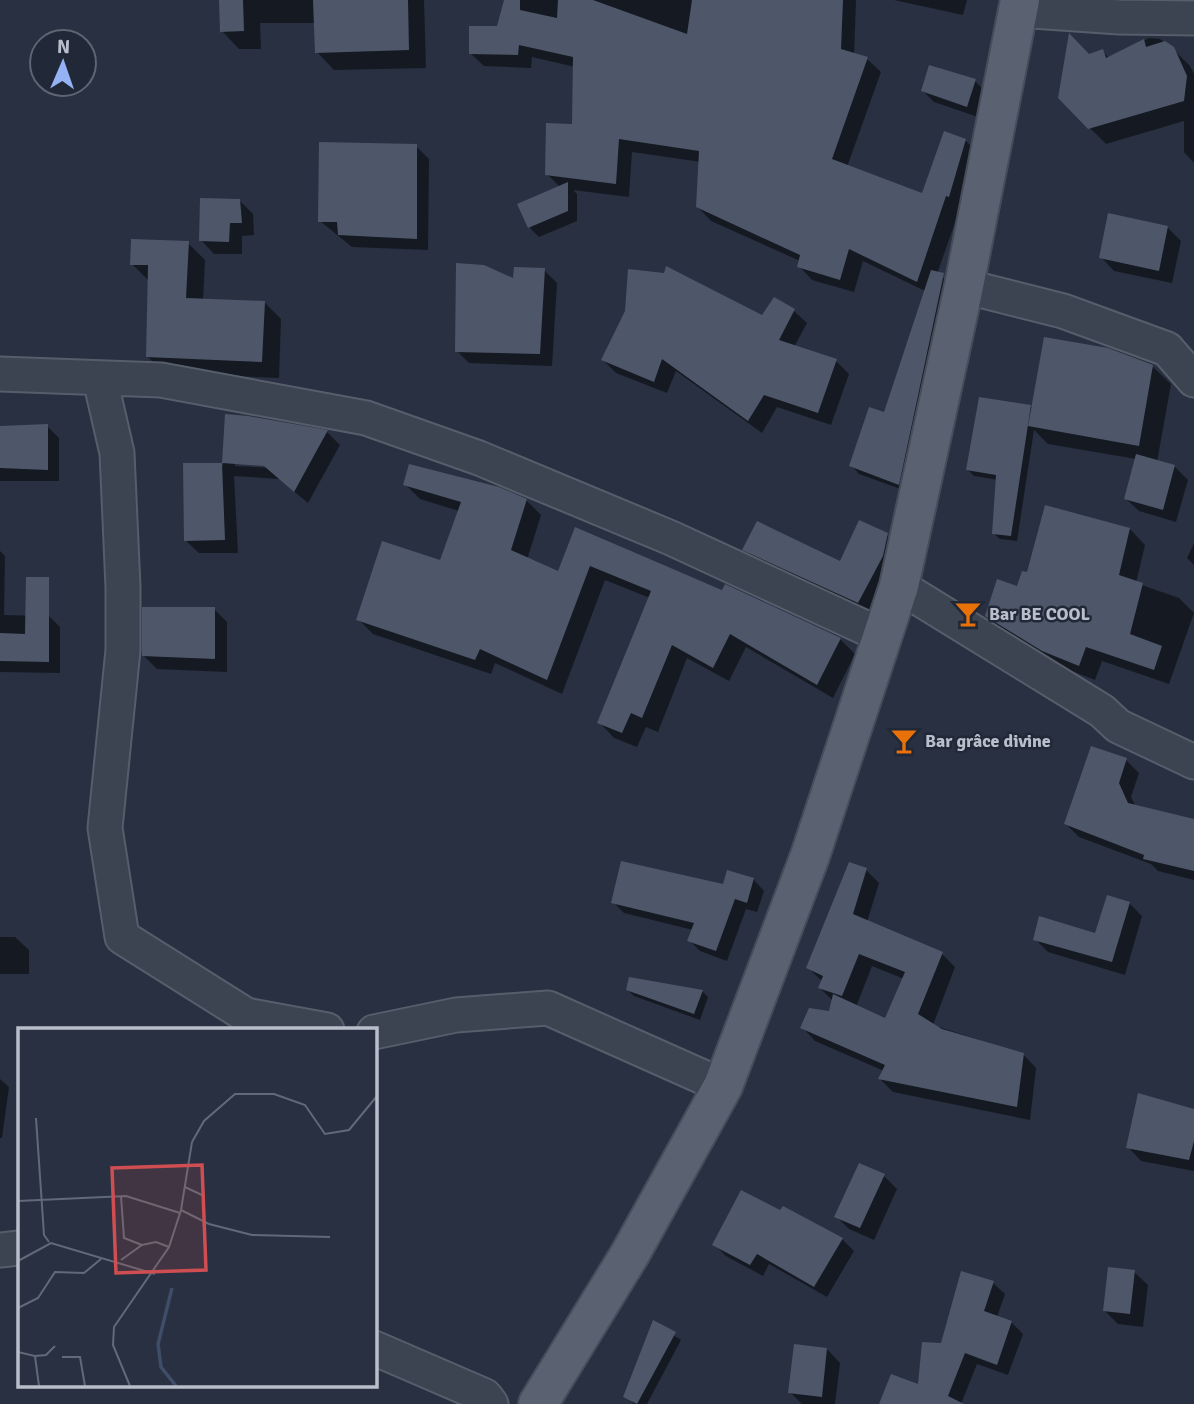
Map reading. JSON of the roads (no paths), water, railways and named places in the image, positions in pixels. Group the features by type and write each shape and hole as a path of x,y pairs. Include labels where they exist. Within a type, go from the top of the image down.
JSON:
{"main road":[{"path":"538,1404 630,1254 723,1086 810,856 900,586 964,286 1019,5"}],"street":[{"path":"1019,5 1119,18 1194,18"},
{"path":"964,286 1063,311 1167,349 1194,380"},
{"path":"0,374 161,380 366,418 479,458 671,538 883,636"},
{"path":"100,379 117,453 123,587 123,650 105,828 122,937 246,1015 316,1028"},
{"path":"900,586 1102,711 1118,726 1194,762"},
{"path":"376,1032 456,1015 548,1009 723,1086"},
{"path":"0,1250 18,1248"},
{"path":"376,1350 485,1396 491,1404"}],"place":[{"name":"Bar BE COOL","path":"968,614"},
{"name":"Bar grâce divine","path":"904,741"}]}
